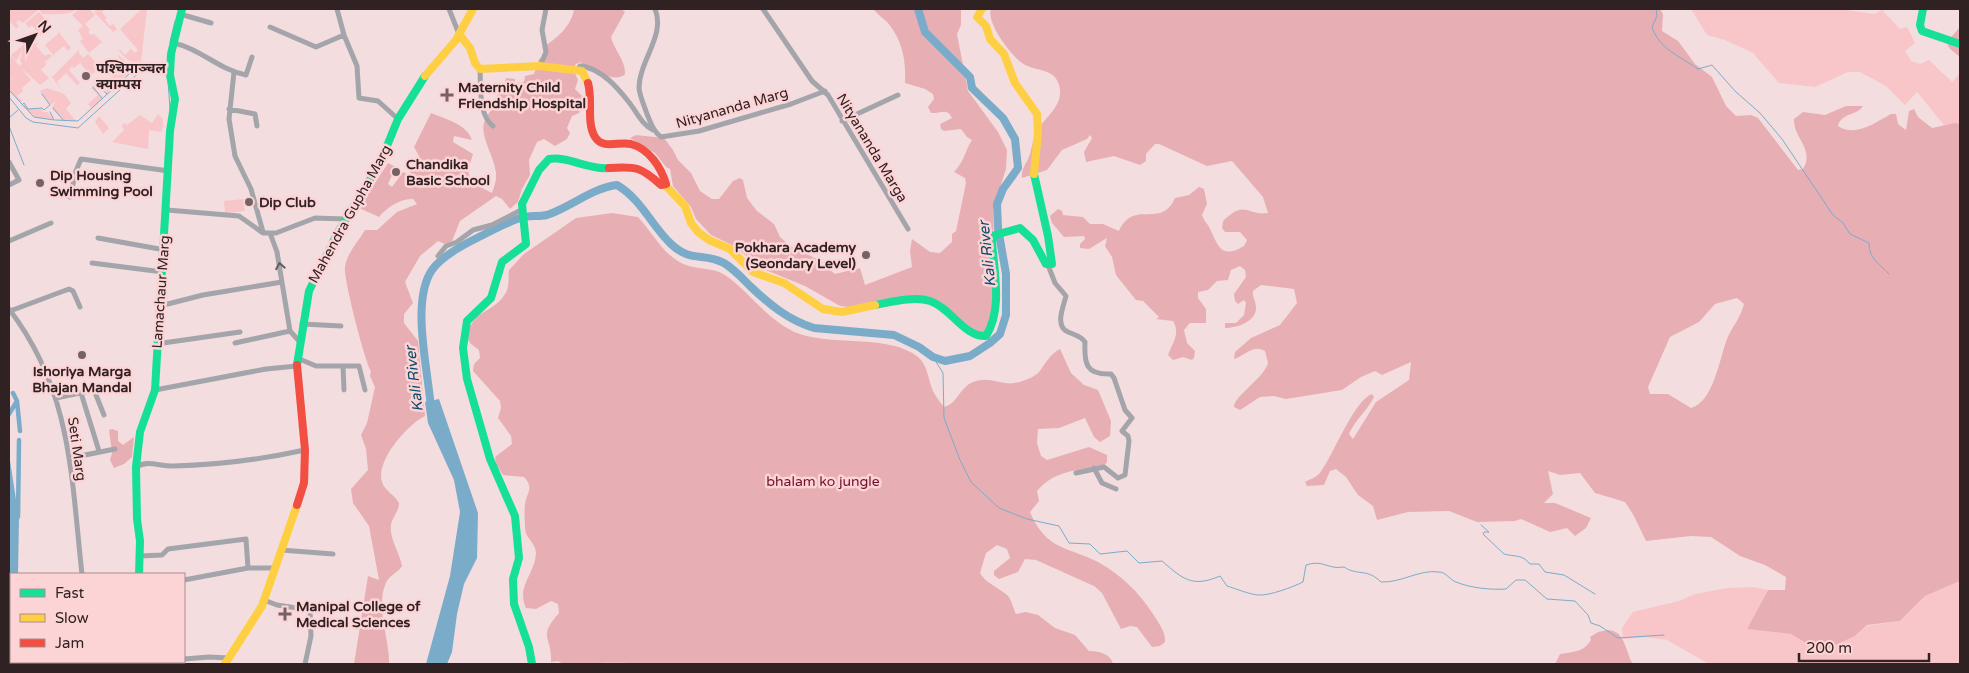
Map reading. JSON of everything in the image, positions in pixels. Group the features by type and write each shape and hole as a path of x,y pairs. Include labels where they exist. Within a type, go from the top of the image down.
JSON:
{"main road":[{"name":"Mahendra Gupha Marg","path":"227,661 264,600 304,483 306,450 297,362 299,341 309,291 316,273 345,219 380,163 398,119 418,82 459,34 473,9"},
{"path":"532,664 530,647 514,604 513,579 519,558 515,516 490,458 467,379 463,348 467,321 490,298 502,262 526,243 522,212 528,190 539,170 553,158 594,169 632,166 644,170 658,184 665,185 682,202 694,227 703,237 730,249 753,272 784,283 808,297 823,309 842,312 848,308 860,309 888,302 925,300 945,308 980,336 986,336 993,325 996,296 992,241 997,233 1020,228 1033,240 1048,265 1052,264 1049,234 1040,206 1040,189 1033,179 1038,132 1037,114 1015,83 1004,54 990,39 986,26 977,16 982,9"},
{"path":"1923,9 1920,25 1922,31 1960,44"},
{"name":"Lamachaur Marg","path":"138,573 140,556 136,467 140,432 155,390 156,344 165,250 170,131 175,99 170,68 172,43 181,12"},
{"path":"459,34 470,48 475,63 480,69 540,66 578,69 585,74 588,81 592,131 596,140 605,145 627,143 640,148 658,166 664,177 665,185"}],"street":[{"path":"337,9 344,35 358,66 359,98 378,101 398,119"},
{"path":"449,9 459,34"},
{"path":"540,66 546,52 542,37 546,9"},
{"path":"654,131 640,96 639,87 642,69 654,41 657,25 655,9"},
{"name":"Nityananda Marga","path":"763,9 812,81 825,91 908,229"},
{"path":"181,12 211,24"},
{"path":"270,28 316,47 344,35"},
{"path":"172,43 195,50 234,72 246,76 252,58"},
{"path":"578,69 580,66 583,66 604,75 628,101 646,126 654,131"},
{"path":"480,69 484,111 492,126"},
{"path":"234,72 229,109 235,156 251,189 263,233"},
{"name":"Nityananda Marg","path":"654,131 661,137 691,133 762,113 825,91"},
{"path":"842,120 898,95"},
{"path":"229,109 255,114 257,126"},
{"path":"70,198 76,171 81,159 169,171"},
{"path":"9,162 19,180 9,185"},
{"path":"167,210 239,216 263,233 276,233 315,218 345,219"},
{"path":"438,256 446,246 457,242 474,230 522,212"},
{"path":"9,241 51,223"},
{"path":"270,233 277,252 290,331 299,341"},
{"path":"98,238 165,250"},
{"path":"92,263 163,272"},
{"path":"1048,265 1055,283 1066,296 1062,308 1062,326 1065,331 1075,334 1085,342 1085,361 1092,372 1096,374 1111,374 1124,410 1132,418 1122,428 1129,441 1125,475 1118,478 1104,467 1076,473"},
{"path":"160,306 204,295 282,282"},
{"path":"10,310 69,289 73,291 80,307"},
{"name":"Seti Marg","path":"10,310 34,346 56,398 67,436 82,573"},
{"path":"302,324 341,326"},
{"path":"235,343 290,331"},
{"path":"156,344 240,332"},
{"path":"155,390 297,362 316,366 359,366 365,390"},
{"path":"343,366 344,390"},
{"path":"56,398 94,390 104,415"},
{"path":"81,393 98,451"},
{"path":"70,458 98,451 115,450"},
{"path":"136,467 141,464 155,463 172,466 192,466 306,450"},
{"path":"1094,468 1102,483 1116,489"},
{"path":"140,556 162,555 168,549 246,539 248,568"},
{"path":"280,550 333,554"},
{"path":"185,580 248,568 274,568"},
{"path":"264,600 277,605 310,610 311,636 305,664"},
{"path":"185,659 209,657 227,661"}],"shaded area":[{"path":"9,9 38,10 23,23 19,20 16,23 19,26 16,29 9,20"},
{"path":"38,9 77,9 65,14 43,14"},
{"path":"79,9 89,9 95,15 85,24 90,30 88,32 91,35 94,34 102,42 89,53 80,41 83,39 78,30 83,26 72,15"},
{"path":"98,9 105,9 102,12 107,18 105,20 110,26 113,24 117,29 113,32 94,12"},
{"path":"142,9 147,9 141,62 135,63 129,61 119,51 125,55 131,49 135,53 138,50 120,29"},
{"path":"1691,9 1840,9 1875,14 1882,10 1900,29 1907,27 1915,43 1905,51 1911,61 1920,64 1929,60 1952,82 1960,73 1960,124 1944,125 1917,92 1905,105 1886,86 1860,72 1848,72 1815,87 1779,83 1753,53 1725,40 1707,35"},
{"path":"39,12 45,19 41,23 46,29 51,25 53,27 41,36 32,25 29,28 25,23"},
{"path":"57,30 71,48 68,51 64,46 54,54 55,57 45,45 58,34"},
{"path":"23,40 26,42 29,40 33,45 39,42 36,46 45,56 49,54 52,56 45,62 46,65 41,70 49,78 40,85 19,66 22,64 20,60 23,49 16,61 11,55 23,45"},
{"path":"79,50 83,58 88,54 100,67 91,75 80,63 74,68 72,66 69,70 80,83 77,85 66,73 57,82 62,91 52,77"},
{"path":"117,54 130,65 130,71 107,93 99,84 106,89 111,82 113,85 116,82 104,67 106,64 118,76 126,70"},
{"path":"11,56 31,80 22,88 23,91 17,96 22,101 20,102 9,90 9,78 16,81 9,77"},
{"path":"93,87 103,99 92,108 88,104 98,95 91,88"},
{"path":"47,88 64,94 71,103 66,109 76,121 65,121 52,108 56,101 50,105 40,91"},
{"path":"24,104 28,109 42,109 43,112 47,112 54,119 37,118 23,107"},
{"path":"158,114 163,119 162,132 149,130 148,149 112,142 124,130 122,126 124,123 127,125 140,115 152,123"},
{"path":"99,116 109,128 103,134 95,122"},
{"path":"243,199 245,211 225,213 224,201"},
{"path":"1960,581 1960,664 1709,664 1667,640 1647,637 1623,639 1622,628 1633,612 1679,601 1695,594 1727,588 1753,587 1768,590 1747,629 1791,634 1822,652 1855,636 1867,626 1900,621 1925,596"}],"green space":[{"path":"574,9 621,9 625,12 611,37 624,65 625,74 613,77 588,71 581,62 576,64 573,69 578,80 575,89 583,97 584,101 579,113 572,116 567,128 570,133 567,139 555,146 544,139 537,142 529,160 530,175 522,189 518,202 510,209 502,199 496,196 460,221 452,241 445,244 438,241 420,256 405,282 413,303 404,314 404,323 418,341 425,416 410,427 394,444 383,464 381,473 383,485 399,503 391,530 402,566 387,580 383,592 382,612 389,664 354,664 368,576 379,580 369,526 353,503 351,489 368,470 366,449 361,435 367,423 375,387 370,376 371,371 355,321 345,267 350,252 365,230 377,230 397,212 417,204 413,199 404,200 390,207 379,217 359,208 388,163 396,167 388,184 392,187 403,172 409,175 419,156 414,147 431,113 461,126 469,134 472,140 454,136 453,142 473,154 468,170 471,182 492,193 496,181 496,173 483,128 490,112 499,104 497,93 502,91 506,78 515,79 515,83 524,82 525,76 534,74 539,59 544,56 546,45 564,30 571,20"},
{"path":"873,9 961,9 961,25 957,34 968,91 998,132 1007,150 1006,169 993,209 995,305 987,332 981,335 935,301 840,306 805,286 763,269 734,246 711,235 696,219 691,207 673,186 670,169 666,167 655,153 630,138 636,135 664,138 678,160 691,173 700,191 712,199 719,199 733,181 740,178 743,180 747,198 757,211 774,224 780,237 790,246 815,258 835,274 860,268 865,285 912,267 910,251 912,239 930,252 940,253 952,242 952,234 956,231 966,183 965,178 954,172 972,140 961,129 944,131 941,129 940,124 952,118 950,115 946,112 931,113 928,107 934,99 933,94 925,89 905,83 904,59 897,37 888,23"},
{"path":"991,9 1660,9 1663,14 1662,31 1678,41 1695,64 1712,77 1726,106 1736,116 1751,115 1758,118 1798,170 1803,169 1807,155 1797,132 1794,119 1803,112 1825,115 1846,106 1863,106 1843,118 1838,126 1851,130 1865,128 1891,114 1896,114 1898,124 1906,130 1909,111 1914,109 1918,117 1932,128 1955,123 1960,124 1960,581 1925,596 1900,621 1867,625 1855,636 1821,652 1791,634 1747,629 1768,590 1785,590 1786,577 1765,565 1740,556 1711,537 1691,536 1646,541 1625,502 1595,493 1580,473 1560,475 1548,471 1553,494 1544,503 1555,503 1591,518 1586,528 1575,536 1567,528 1550,532 1521,519 1515,521 1477,522 1449,511 1408,512 1377,520 1373,506 1358,495 1346,477 1336,469 1330,471 1324,485 1307,486 1305,482 1319,474 1325,466 1358,407 1372,394 1374,397 1349,434 1353,439 1376,402 1409,380 1411,362 1382,375 1375,371 1361,377 1342,390 1286,399 1274,396 1260,397 1240,410 1234,407 1239,398 1261,375 1268,363 1265,351 1261,349 1253,349 1234,359 1235,352 1251,338 1280,325 1297,303 1294,289 1261,285 1253,291 1256,307 1253,317 1235,327 1225,328 1225,323 1236,323 1244,315 1246,303 1244,300 1238,304 1235,301 1234,294 1246,277 1245,270 1240,266 1231,270 1228,280 1217,281 1208,290 1198,292 1198,298 1206,309 1206,323 1190,323 1184,330 1187,343 1195,351 1194,358 1192,360 1183,357 1173,360 1168,355 1176,334 1173,321 1156,319 1159,317 1143,301 1136,300 1116,275 1112,257 1105,246 1107,238 1089,249 1080,248 1080,244 1085,239 1084,236 1064,237 1052,223 1050,216 1058,209 1062,211 1063,215 1083,217 1090,224 1103,224 1119,231 1125,221 1132,216 1162,212 1169,207 1175,198 1189,195 1199,187 1204,189 1207,204 1202,215 1221,249 1230,252 1244,246 1247,240 1240,232 1225,232 1222,228 1223,221 1231,214 1242,210 1268,213 1263,197 1232,161 1207,166 1159,144 1155,144 1146,154 1146,161 1140,165 1114,156 1086,162 1084,152 1092,138 1090,135 1087,139 1062,150 1047,170 1022,178 1022,171 1030,154 1036,132 1057,105 1060,92 1059,85 1053,75 1027,66 1017,59 1000,38 990,15","holes":["1737,298 1744,304 1727,339 1715,378 1705,398 1699,404 1691,408 1668,394 1650,394 1648,387 1670,337 1699,322 1715,304"]},
{"path":"1960,27 1960,57 1949,48 1947,42"},
{"name":"bhalam ko jungle","path":"612,213 638,217 671,256 686,265 720,272 725,275 779,323 789,329 814,337 893,345 918,357 924,364 933,391 944,407 952,403 969,384 976,381 989,380 1013,383 1030,378 1037,374 1051,356 1060,349 1071,373 1084,385 1098,390 1111,421 1110,436 1100,442 1094,437 1085,418 1059,428 1038,429 1037,443 1041,456 1047,460 1089,447 1107,455 1107,462 1102,468 1075,470 1051,479 1037,491 1039,501 1030,512 1043,534 1050,540 1098,562 1129,585 1142,598 1157,620 1163,631 1165,642 1160,646 1152,647 1137,627 1130,626 1121,629 1102,593 1094,586 1036,560 1025,559 1018,572 999,579 994,575 994,571 1010,558 1007,549 997,545 986,553 980,573 986,580 1008,596 1016,614 1026,612 1038,615 1055,628 1075,635 1089,651 1107,655 1113,664 563,664 558,661 551,662 547,633 552,621 559,613 558,604 551,601 536,609 526,608 523,593 536,553 536,549 525,532 525,508 529,485 524,477 503,475 496,464 495,457 512,444 511,436 498,418 501,408 500,401 473,371 474,364 480,358 479,350 467,338 473,322 495,305 505,294 509,270 524,254 576,218"},
{"path":"109,430 118,431 118,441 123,445 134,437 132,457 124,464 114,468 110,460 112,453"},
{"path":"1614,631 1622,638 1633,664 1555,664 1560,654 1582,649 1591,640 1590,637 1598,632"}],"water":[{"path":"439,399 478,513 477,558 464,584 457,614 452,652 447,664 426,664 450,576 460,512 454,480 428,423 425,402"},
{"path":"9,454 19,519 18,573 10,573 10,663 25,664 9,664"}],"waterway":[{"name":"Kali River","path":"431,410 421,319 422,300 426,284 436,265 458,248 509,222 523,217 547,215 599,190 617,185 640,205 664,237 678,250 724,263 772,305 787,316 805,325 814,328 894,335 919,347 933,357 945,361 970,356 990,343 1000,334 1006,315 1006,274 998,228 997,204 1003,189 1018,168 1015,139 1003,118 972,88 970,77 925,32 918,9"},
{"path":"1656,9 1657,16 1652,27 1665,47 1698,69 1712,65 1735,91 1760,113 1782,139 1833,215 1843,223 1850,234 1869,243 1873,257 1889,274"},
{"path":"170,42 175,21"},
{"path":"9,97 26,118 33,122 78,128 143,69 167,71"},
{"path":"55,120 78,121 130,73"},
{"path":"168,81 170,109"},
{"path":"99,83 98,86 107,94"},
{"path":"93,87 102,98"},
{"path":"9,90 34,117 54,120 50,112"},
{"path":"22,105 24,103 28,109 42,108 44,110 50,105 42,94"},
{"path":"53,108 64,121"},
{"path":"9,118 18,110"},
{"path":"9,126 24,165"},
{"path":"933,357 943,373 944,418 960,460 971,482 999,508 1027,519 1059,526 1069,543 1090,544 1100,554 1127,551 1139,563 1162,561 1188,580 1202,581 1220,576 1227,586 1258,595 1274,593 1303,582 1306,565 1312,563 1338,568 1344,567 1349,570 1367,573 1381,582 1388,582 1425,572 1441,572 1462,584 1487,589 1506,589 1516,580 1525,580 1547,599 1575,601 1588,615 1591,623 1600,626 1618,638 1664,635"},
{"path":"9,414 17,401 13,393"},
{"path":"17,401 20,431"},
{"path":"18,517 19,440"},
{"path":"1481,525 1489,532 1484,532 1483,534 1504,554 1521,557 1530,564 1539,564 1545,572 1564,575 1595,594"}],"traffic: fast":[{"path":"139,573 140,541 137,519 136,467 140,432 155,390 170,131 175,99 170,75 171,54 182,9"},
{"path":"1923,9 1920,25 1922,31 1960,44"},
{"path":"297,365 309,291 337,234 380,163 398,119 425,76"},
{"path":"532,664 529,647 514,604 513,579 519,558 515,516 490,459 467,379 463,348 467,321 491,298 502,262 526,244 522,204 539,170 549,159 564,159 594,167 609,168"},
{"path":"875,305 910,299 930,301 945,310 971,332 986,336 991,325 996,302 992,241 995,235 1020,228 1033,240 1046,264 1052,264 1048,236 1034,174"}],"traffic: slow":[{"path":"425,76 456,40 473,9"},
{"path":"982,9 977,17 986,26 990,39 1004,54 1015,83 1037,114 1038,132 1034,174"},
{"path":"459,34 470,48 475,63 480,69 540,66 582,71 588,83"},
{"path":"665,185 685,206 691,223 698,232 709,240 730,249 753,272 784,283 823,309 842,312 875,305"},
{"path":"225,664 262,606 297,505"}],"traffic: jam":[{"path":"588,83 592,131 598,141 607,144 626,143 637,146 649,154 661,171 666,184 661,185 648,174 638,169 626,167 609,168"},
{"path":"297,365 305,450 304,483 297,505"}],"place":[{"name":"पश्‍चिमाञ्‍चल क्याम्पस","path":"86,76"},
{"name":"Maternity Child Friendship Hospital","path":"447,95"},
{"name":"Chandika Basic School","path":"396,172"},
{"name":"Dip Housing Swimming Pool","path":"40,183"},
{"name":"Dip Club","path":"249,202"},
{"name":"Pokhara Academy (Seondary Level)","path":"866,255"},
{"name":"Ishoriya Marga Bhajan Mandal","path":"82,355"},
{"name":"Manipal College of Medical Sciences","path":"285,614"}]}
